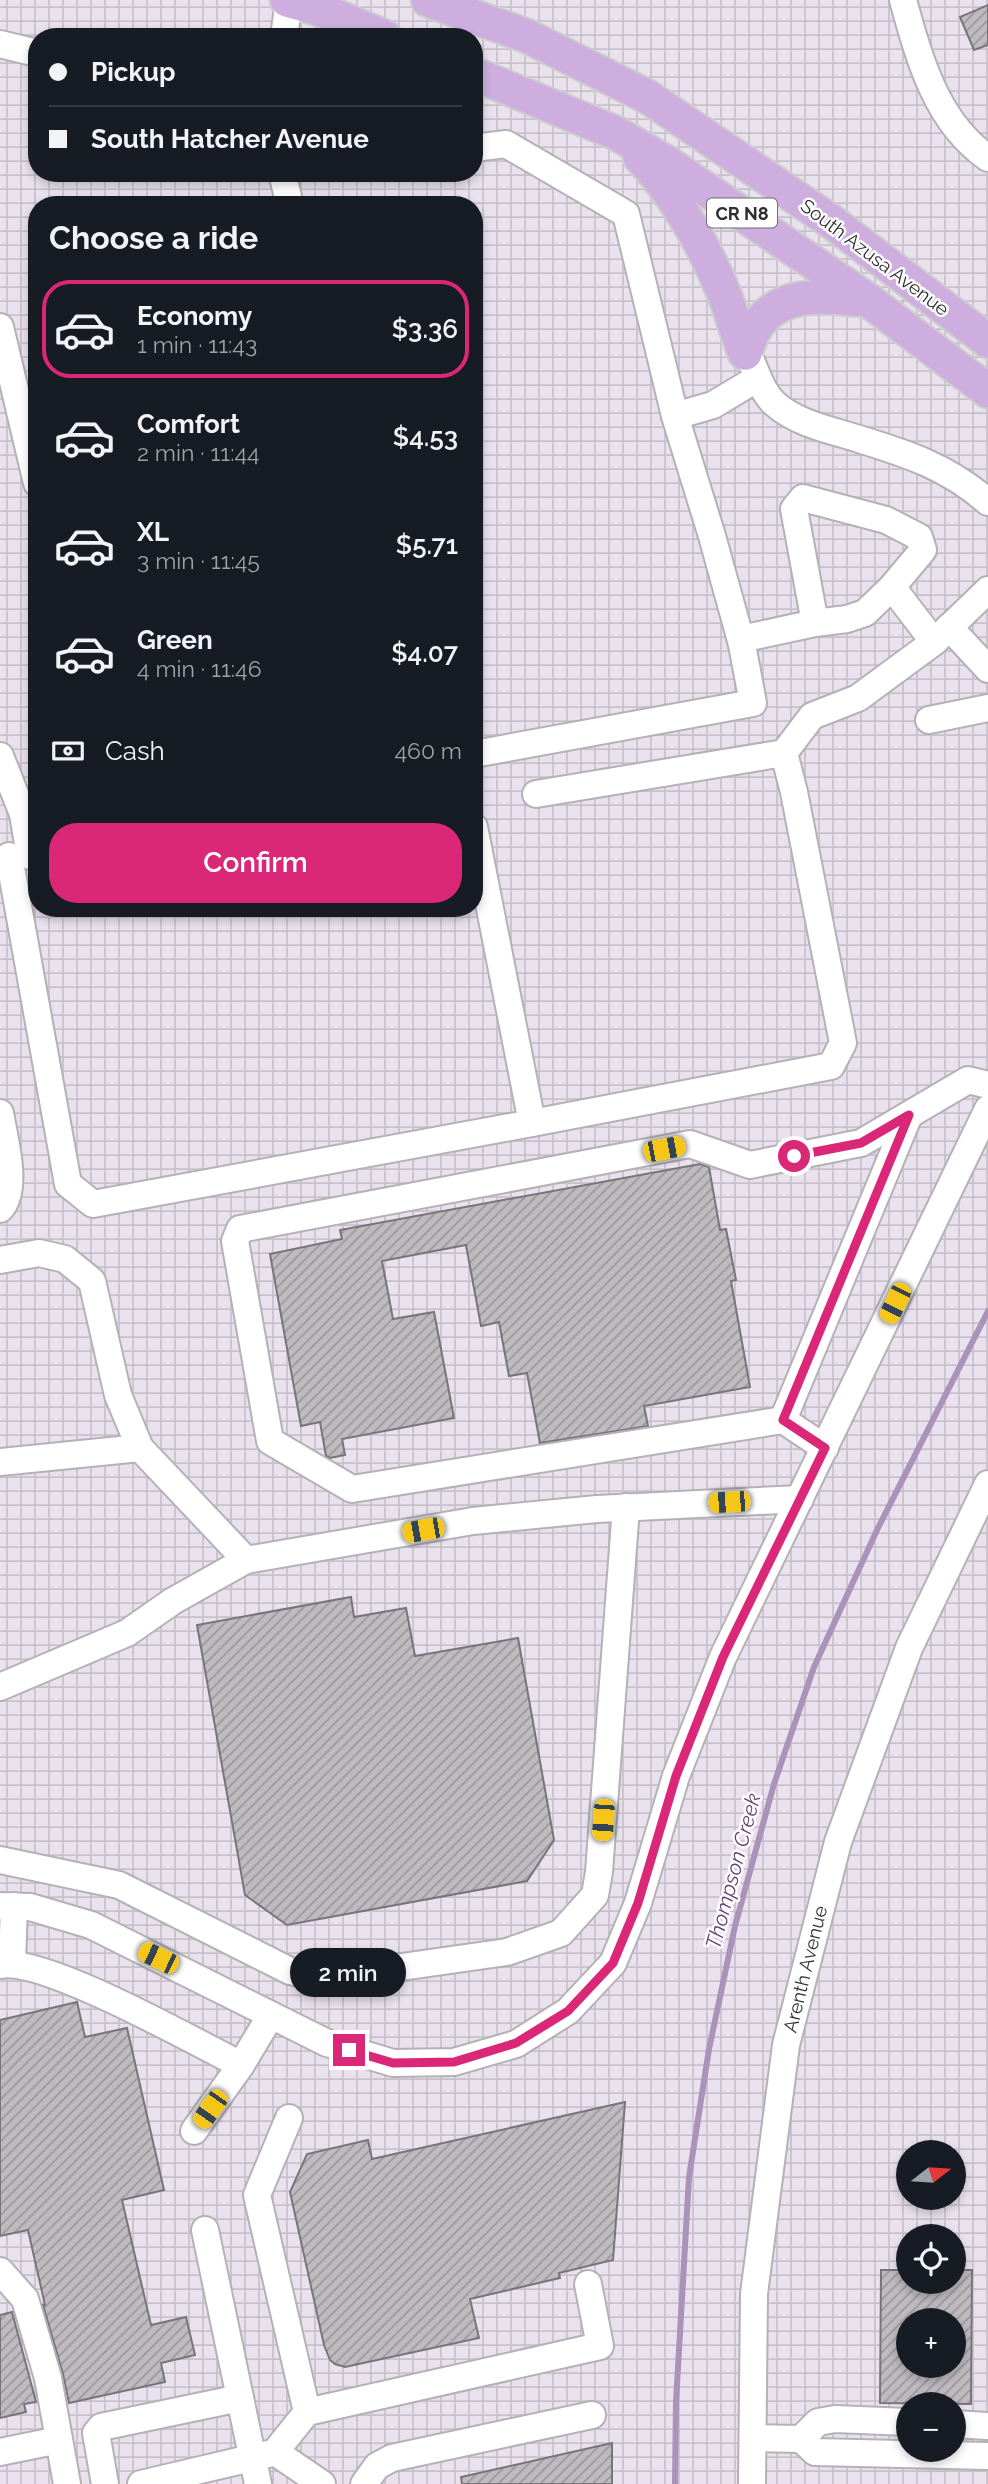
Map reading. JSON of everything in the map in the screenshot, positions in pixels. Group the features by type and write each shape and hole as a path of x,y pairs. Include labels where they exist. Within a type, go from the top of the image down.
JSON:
{"main road":[{"path":"288,0 319,9 364,28"},
{"name":"South Azusa Avenue","path":"428,0 527,36 648,97 832,222 988,341"},
{"name":"South Azusa Avenue","path":"483,78 616,133 669,164 867,300 988,391"},
{"path":"616,133 658,176 696,236 726,299 751,365"},
{"path":"751,365 757,325 770,311 786,301 809,296 867,300"}],"street":[{"path":"285,28 288,0"},
{"path":"903,0 928,79 947,117 976,150 988,158"},
{"path":"0,44 28,50"},
{"path":"483,147 506,144 626,214 675,416 743,648"},
{"path":"0,327 28,445"},
{"path":"675,416 713,405 751,365 774,403 793,417 920,458 945,470 988,502"},
{"path":"483,752 753,703 741,639 847,619 865,613 892,587 923,550 919,537 886,520 803,498 794,509 815,624"},
{"path":"892,587 941,635 988,668"},
{"path":"536,793 784,753 812,716 858,698 941,635 988,590"},
{"path":"929,720 988,708"},
{"path":"0,756 23,814 19,857 68,1184 93,1204 831,1066 843,1043 784,753"},
{"path":"483,873 532,1123"},
{"path":"825,1448 783,1420 352,1489 270,1441 235,1241 240,1229 690,1144 750,1165 861,1143 968,1080 988,1085"},
{"path":"241,2065 79,1984 6,1964 7,1906 30,1907 91,1925 327,2043 393,2063 454,2062 516,2043 568,2011 613,1963 638,1903 676,1776 723,1657 988,1109"},
{"path":"0,1113 10,1178 5,1204 0,1209"},
{"path":"783,1420 909,1115"},
{"path":"0,1261 39,1253 65,1259 92,1281 118,1395 140,1448 246,1560"},
{"path":"0,1462 140,1448"},
{"name":"Arenth Avenue","path":"752,2484 754,2294 786,2045 838,1842 852,1803 909,1648 988,1484"},
{"path":"0,1687 127,1633 173,1601 246,1560 473,1521 626,1507 800,1499"},
{"path":"0,1860 118,1885 290,1971 324,1978 508,1952 561,1933 595,1895 599,1872 626,1507"},
{"path":"194,2131 241,2065 271,2015"},
{"path":"289,2118 257,2195 307,2412"},
{"path":"205,2230 240,2398 263,2455 258,2484"},
{"path":"0,2271 25,2299 48,2378 67,2484"},
{"path":"141,2484 263,2455 307,2412 600,2346 588,2284"},
{"path":"105,2484 96,2433 101,2427 240,2398"},
{"path":"364,2484 377,2466 392,2458 592,2415"},
{"path":"801,2439 818,2422 835,2419 896,2422"},
{"path":"966,2425 988,2426"},
{"path":"752,2438 801,2439 815,2452 988,2456"},
{"path":"0,2452 59,2440"},
{"path":"263,2455 322,2484"}],"shaded area":[{"path":"0,0 988,0 988,2484 0,2484"}],"building":[{"path":"988,5 988,45 974,50 960,17"},
{"path":"700,1164 709,1167 720,1230 726,1229 736,1280 731,1281 750,1387 644,1406 648,1426 540,1443 527,1373 509,1376 499,1322 481,1326 466,1245 382,1261 393,1319 434,1312 454,1418 342,1439 345,1455 330,1458 326,1456 320,1422 301,1426 270,1254 342,1239 340,1230"},
{"path":"351,1597 354,1617 406,1608 415,1656 518,1638 554,1840 527,1881 287,1925 245,1895 197,1625"},
{"path":"77,2002 85,2037 127,2028 164,2190 122,2200 151,2325 186,2317 195,2355 161,2363 165,2382 69,2403 43,2305 28,2230 0,2236 0,2020"},
{"path":"625,2102 613,2260 559,2273 560,2278 470,2299 479,2338 345,2367 330,2360 324,2345 290,2192 307,2154 368,2140 372,2159"},
{"path":"881,2270 896,2270 896,2294 966,2294 966,2270 972,2270 971,2404 966,2404 966,2392 896,2392 896,2403 880,2403"},
{"path":"12,2312 36,2402 24,2404 26,2412 0,2418 0,2315"},
{"path":"612,2443 612,2484 462,2484 461,2477"}],"waterway":[{"name":"Thompson Creek","path":"675,2484 676,2402 689,2177 709,2049 735,1926 774,1784 814,1667 877,1530 988,1311"}],"route":[{"path":"349,2050 393,2063 454,2062 516,2043 568,2011 613,1963 638,1903 676,1776 723,1657 825,1448 783,1420 909,1115 861,1143 794,1156"}]}
